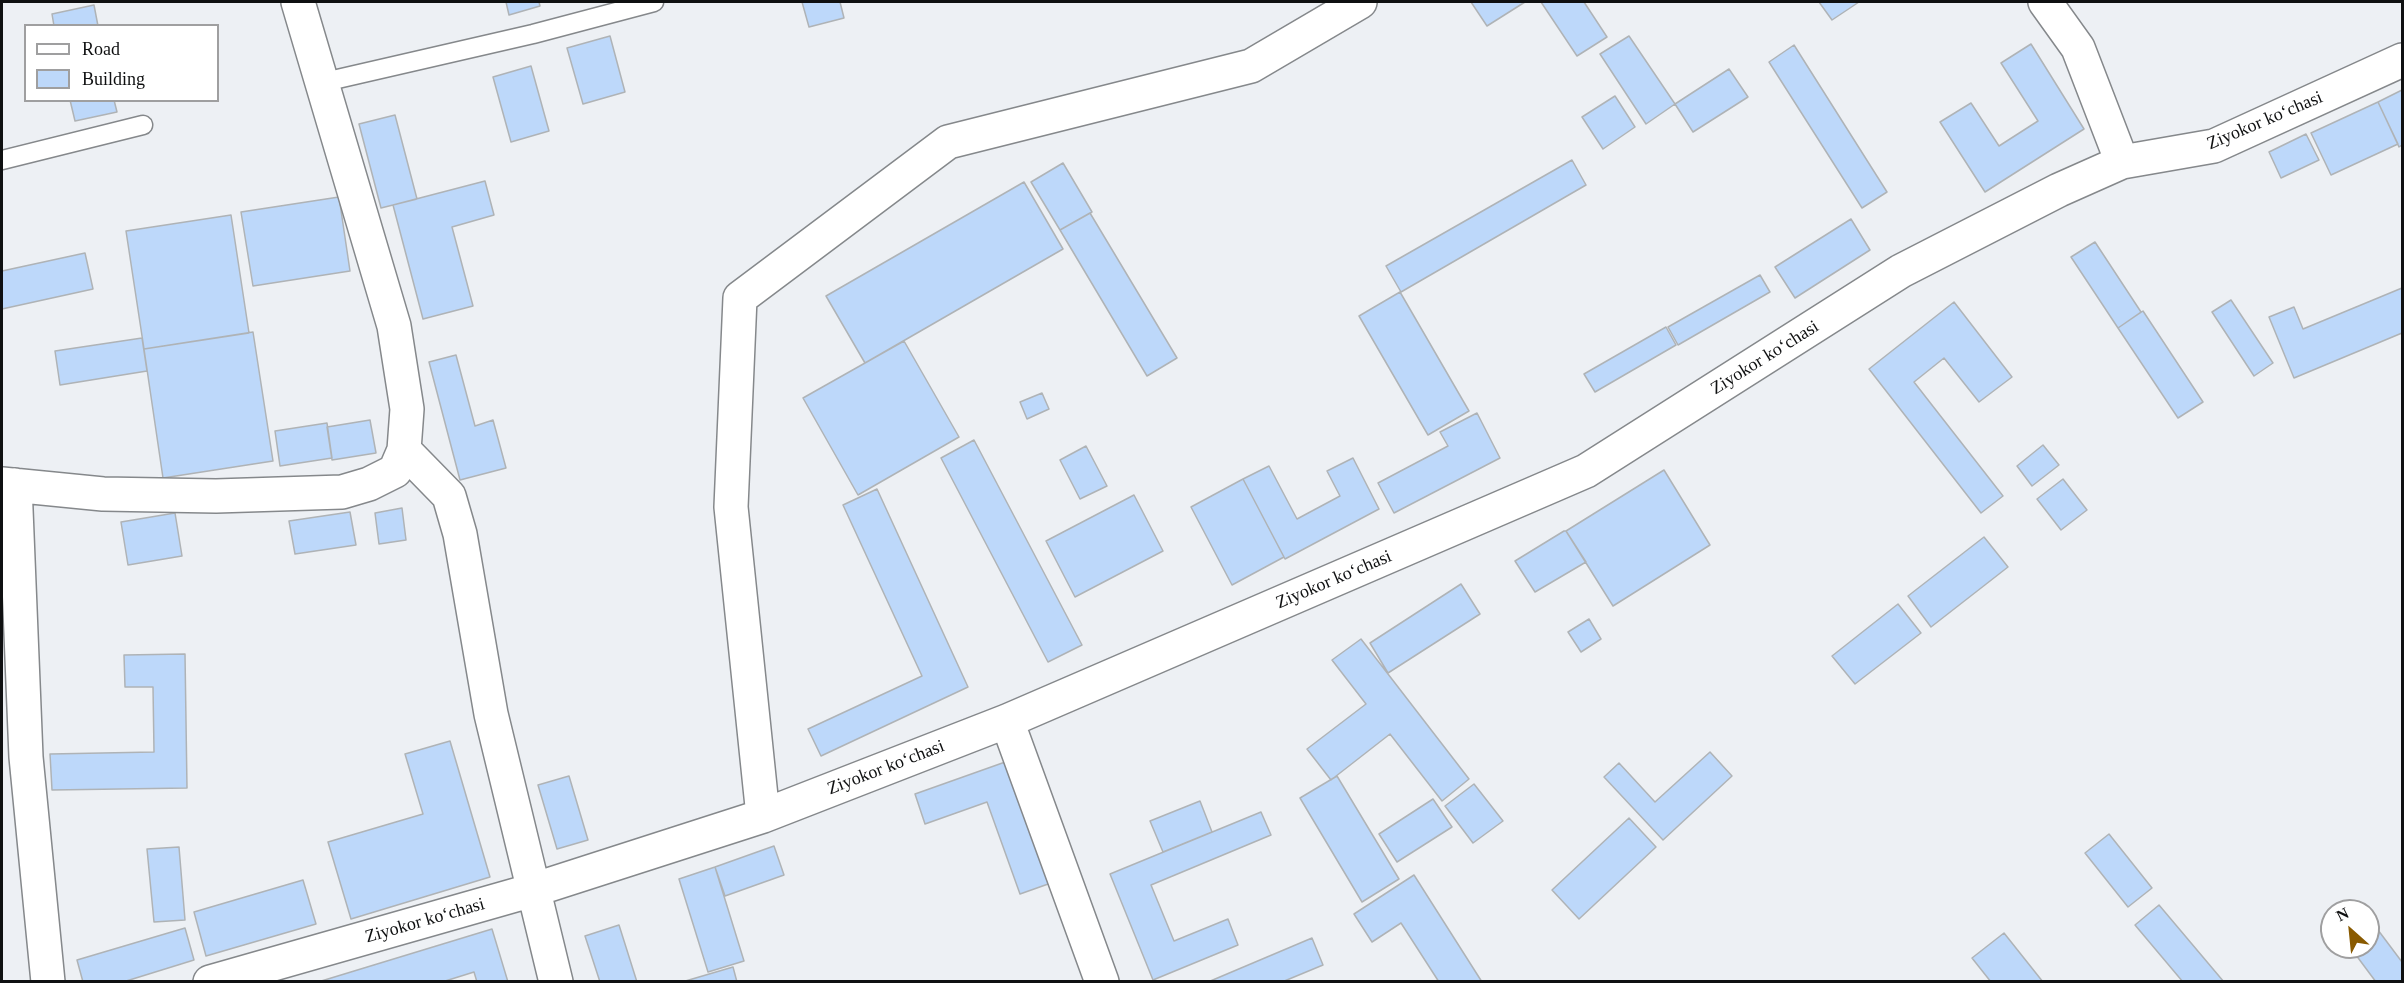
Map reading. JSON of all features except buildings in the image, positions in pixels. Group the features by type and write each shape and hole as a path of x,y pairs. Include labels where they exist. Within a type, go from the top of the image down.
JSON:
{"street":[{"path":"48,981 26,757 8,484 125,494 216,496 342,492 369,484 395,471 404,450 407,409 394,326 320,83 298,2"},
{"path":"763,816 731,507 740,298 948,142 1251,66 1360,2"},
{"path":"2044,2 2078,48 2122,162"},
{"name":"Ziyokor koʻchasi","path":"210,981 533,890 763,816 1007,721 1586,471 1901,271 2059,190 2122,162 2214,146 2403,60"},
{"path":"404,450 448,496 460,534 491,714 556,981"},
{"path":"1007,721 1102,981"}],"lane":[{"path":"320,83 533,34 654,2"},
{"path":"2,160 143,125"}]}
